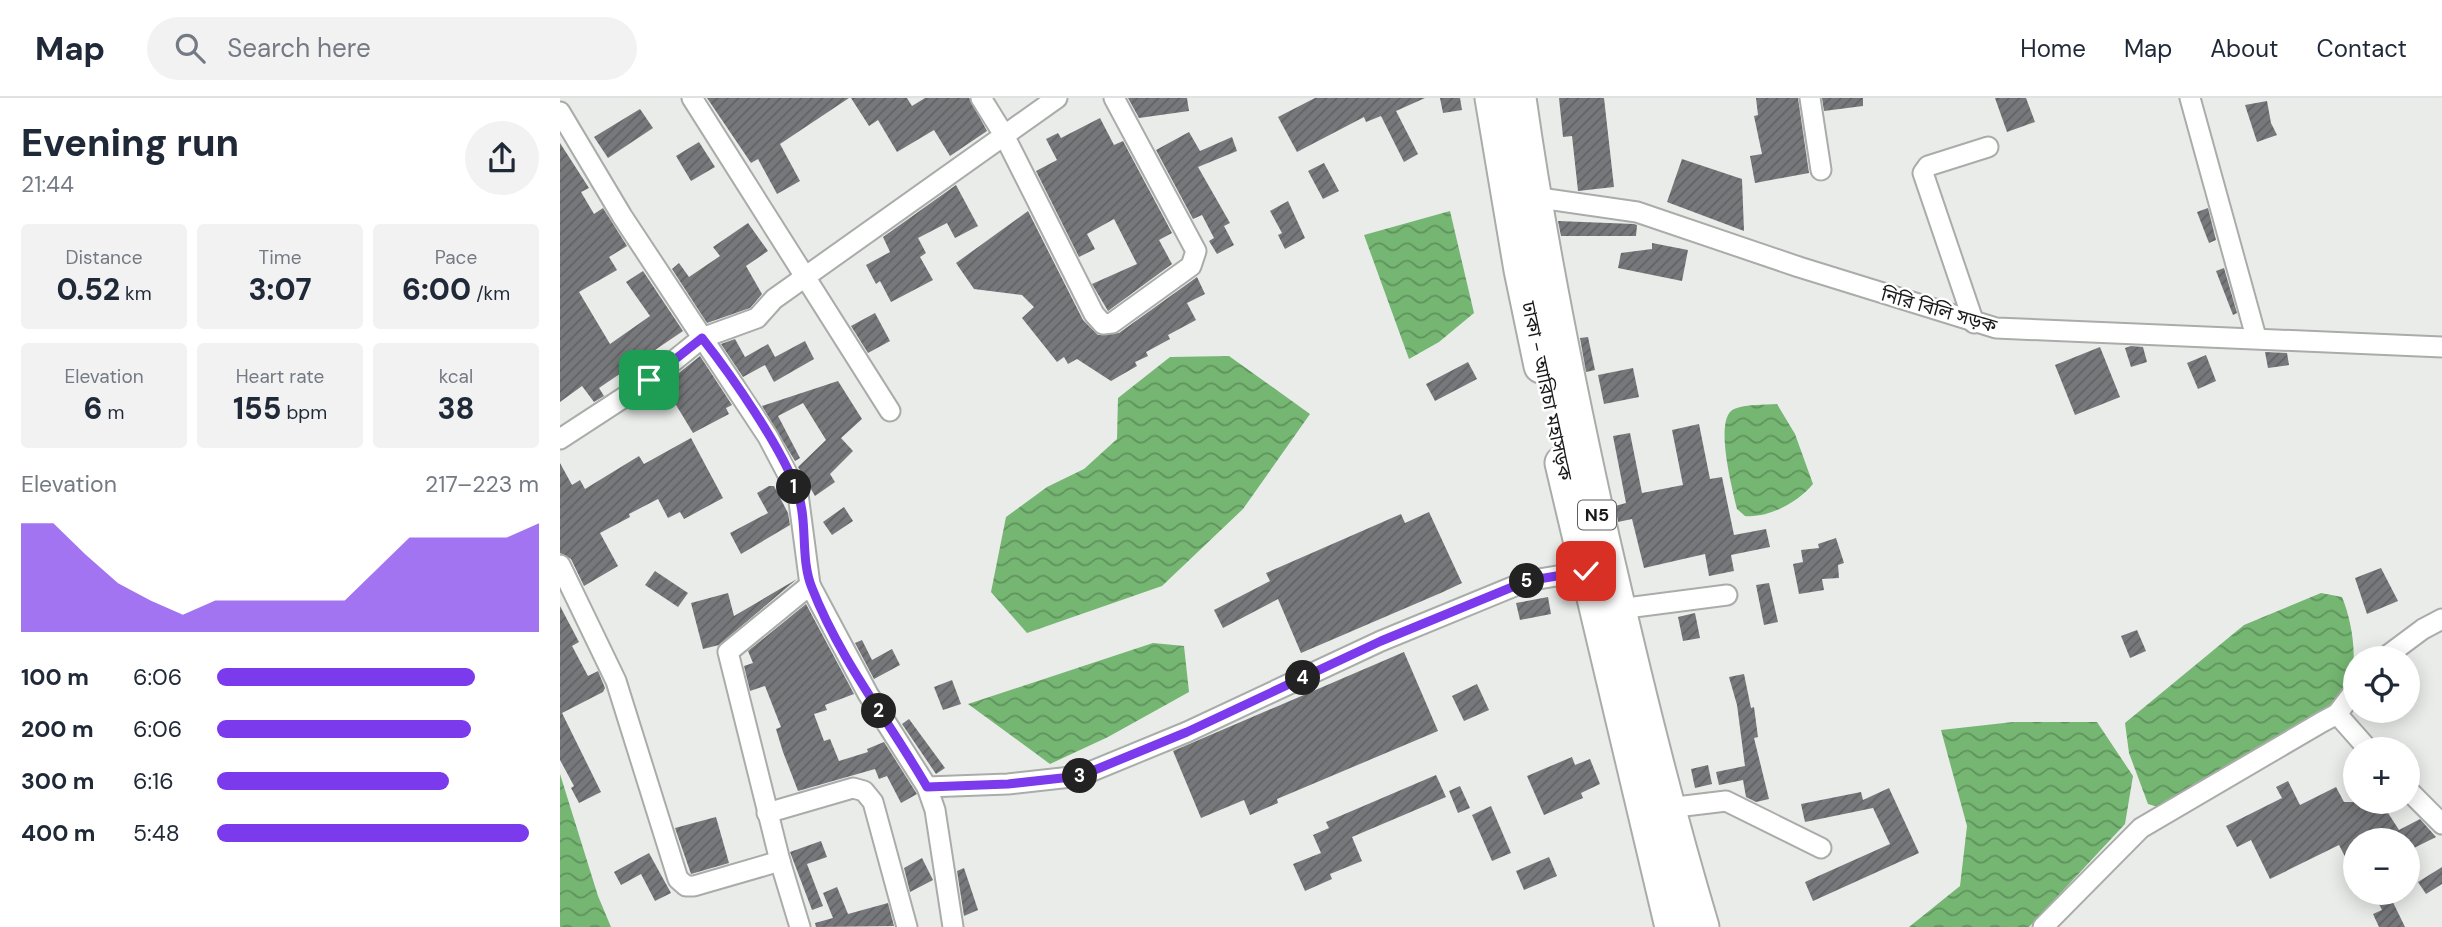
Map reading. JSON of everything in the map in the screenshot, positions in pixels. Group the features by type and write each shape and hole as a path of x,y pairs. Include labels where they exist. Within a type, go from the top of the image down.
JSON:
{"highway":[{"name":"ঢাকা - আরিচা মহাসড়ক","path":"1492,98 1521,271 1586,571 1672,927"},
{"name":"N5","path":"1519,98 1533,197 1568,384 1668,808 1702,927"}],"street":[{"path":"692,98 890,411"},
{"path":"981,98 1004,135 1094,314 1103,324 1112,323 1191,266 1196,251 1114,98"},
{"path":"560,439 649,380 702,338 757,318 774,299 1058,98"},
{"path":"1810,98 1821,170"},
{"path":"2190,98 2256,337"},
{"path":"560,112 622,216 702,338 721,362 768,437 798,494 810,585 868,694 927,787 935,810 953,927"},
{"path":"1974,323 1923,173 1928,166 1988,147"},
{"name":"নিরি বিলি সড়ক","path":"1533,197 1637,212 1974,323 2024,331 2256,337 2442,347"},
{"path":"560,565 616,681 678,879 686,886 694,886 780,861"},
{"path":"927,787 1008,784 1080,776 1187,732 1381,641 1514,586 1586,571"},
{"path":"800,927 767,813 728,652 810,585"},
{"path":"1619,609 1727,595"},
{"path":"2400,646 2423,629 2442,620"},
{"path":"2043,927 2141,828 2247,763 2337,713 2343,705"},
{"path":"2337,713 2358,737"},
{"path":"767,813 853,788 864,791 873,802 907,927"},
{"path":"1668,808 1726,801 1821,848"},
{"path":"2420,802 2442,824"}],"water":[{"path":"1450,211 1474,313 1439,342 1409,359 1364,235"},
{"path":"1229,356 1310,414 1243,509 1162,586 1027,633 991,592 1006,517 1047,487 1084,469 1117,439 1118,398 1170,357"},
{"path":"1777,404 1795,434 1813,484 1783,508 1745,516 1737,509 1726,456 1725,426 1728,415 1739,407"},
{"path":"2321,593 2342,597 2353,646 2343,646 2343,693 2312,722 2261,755 2164,809 2148,804 2129,753 2125,723 2244,625"},
{"path":"1153,643 1184,646 1189,692 1108,737 1050,764 968,704"},
{"path":"2013,722 2097,722 2133,776 2125,824 2029,927 1909,927 1960,886 1967,826 1941,730"},
{"path":"560,774 598,896 611,927 560,927"}],"building":[{"path":"707,98 849,98 780,144 800,181 777,194 758,159 751,163"},
{"path":"851,98 907,98 912,106 925,98 969,98 987,131 950,156 934,130 897,152 878,120 869,126"},
{"path":"1128,98 1187,98 1189,111 1139,118"},
{"path":"1315,98 1425,98 1396,111 1418,154 1404,162 1381,116 1366,122 1364,117 1297,152 1278,117"},
{"path":"1440,98 1460,98 1462,110 1443,113"},
{"path":"1559,98 1604,98 1614,187 1578,191 1572,136 1563,137"},
{"path":"1756,98 1798,98 1809,173 1755,183 1750,156 1762,154 1754,116 1758,115"},
{"path":"1822,98 1863,98 1863,106 1824,111"},
{"path":"1995,98 2026,98 2035,122 2007,132"},
{"path":"2267,101 2271,123 2277,135 2257,142 2245,105"},
{"path":"640,109 653,128 608,158 594,137"},
{"path":"1100,118 1114,145 1123,141 1172,233 1159,240 1172,264 1108,311 1092,284 1137,264 1114,219 1087,234 1095,249 1079,257 1036,171 1057,160 1046,139 1058,133 1061,138"},
{"path":"1189,132 1200,151 1232,137 1237,151 1198,167 1230,223 1224,226 1234,245 1217,254 1209,241 1214,238 1202,215 1193,219 1156,150"},
{"path":"699,142 715,167 691,181 676,156"},
{"path":"560,143 589,188 581,192 594,214 603,208 627,246 609,257 617,270 579,292 610,344 650,316 626,282 643,271 683,331 599,388 604,396 594,402 582,386 560,402"},
{"path":"1682,159 1742,179 1744,231 1667,202"},
{"path":"1324,163 1339,191 1323,199 1308,171"},
{"path":"956,185 978,226 955,238 947,223 918,238 926,253 920,257 933,280 891,302 880,281 876,284 866,265 890,252 883,237"},
{"path":"1288,201 1305,238 1285,249 1278,235 1282,233 1270,211"},
{"path":"2208,208 2216,240 2209,243 2197,212"},
{"path":"1028,211 1083,320 1098,335 1119,333 1197,277 1205,294 1187,303 1196,320 1168,335 1170,339 1146,352 1148,356 1135,362 1137,366 1111,381 1077,359 1068,364 1064,357 1057,362 1022,318 1034,307 1022,295 974,289 956,263"},
{"path":"1558,221 1634,224 1637,225 1636,236 1561,236"},
{"path":"748,223 768,251 746,266 762,294 750,308 707,323 672,269 679,263 689,277 720,256 713,247"},
{"path":"1652,243 1688,250 1682,281 1618,268 1621,253 1652,249"},
{"path":"2224,268 2237,313 2233,315 2216,271"},
{"path":"875,313 890,341 868,353 851,326"},
{"path":"1588,337 1595,370 1586,372 1580,338"},
{"path":"735,339 745,357 768,344 775,357 805,341 814,359 774,382 765,365 743,377 721,344"},
{"path":"2100,347 2120,397 2075,415 2055,365"},
{"path":"2143,347 2147,362 2131,367 2125,348"},
{"path":"2265,352 2287,353 2289,365 2268,368"},
{"path":"2206,355 2216,381 2198,389 2187,363"},
{"path":"700,356 732,405 726,408 729,414 693,433 664,385"},
{"path":"1468,362 1477,379 1435,401 1426,384"},
{"path":"1633,368 1639,397 1604,404 1598,375"},
{"path":"838,381 862,419 841,438 853,451 830,474 835,482 815,496 798,467 826,440 803,403 778,416 800,458 795,461 762,406"},
{"path":"1699,424 1710,479 1722,477 1734,535 1766,529 1770,547 1731,555 1734,571 1709,576 1705,554 1644,568 1632,519 1618,522 1615,506 1626,503 1613,436 1630,433 1642,493 1683,485 1672,430"},
{"path":"691,438 723,498 684,519 680,512 668,518 658,499 629,514 630,517 600,533 618,566 584,586 571,559 560,553 560,463 572,485 580,480 585,489 639,456 644,464"},
{"path":"774,486 788,513 790,525 741,554 730,533 768,513 757,493"},
{"path":"844,507 853,521 832,535 823,522"},
{"path":"1429,512 1462,583 1301,653 1278,599 1223,628 1214,610 1270,581 1266,573 1401,514 1405,523"},
{"path":"1836,538 1844,563 1838,565 1839,578 1822,579 1824,590 1799,594 1793,564 1803,562 1801,550 1819,548 1818,544"},
{"path":"2381,568 2398,601 2367,614 2355,578"},
{"path":"655,571 688,593 678,607 645,585"},
{"path":"797,579 719,645 703,649 691,603 728,593 734,616"},
{"path":"1769,583 1778,622 1764,625 1756,585"},
{"path":"1548,597 1551,614 1520,620 1516,603"},
{"path":"806,604 854,694 825,705 827,710 814,714 824,741 830,739 839,761 868,752 867,749 884,742 917,794 901,803 887,776 879,779 875,769 798,791 776,729 781,727 765,686 750,691 744,666 753,663 748,651"},
{"path":"560,606 579,642 572,646 588,676 598,671 605,688 603,692 562,713 601,792 579,803 571,788 574,786 560,760"},
{"path":"1695,613 1700,638 1683,641 1678,617"},
{"path":"2137,630 2146,651 2130,658 2121,636"},
{"path":"862,640 872,660 892,649 900,665 874,679 855,643"},
{"path":"1404,652 1438,731 1277,799 1278,803 1250,815 1244,800 1201,818 1173,751"},
{"path":"1744,674 1751,708 1754,707 1758,737 1754,738 1769,799 1756,802 1746,797 1743,780 1719,785 1716,772 1745,766 1737,705 1729,677"},
{"path":"952,680 961,704 943,710 934,687"},
{"path":"1477,684 1489,710 1464,721 1452,696"},
{"path":"909,719 945,768 936,774 902,724"},
{"path":"1572,757 1575,765 1590,759 1600,784 1581,793 1583,798 1544,815 1527,776"},
{"path":"1708,765 1712,784 1695,788 1691,769"},
{"path":"1436,775 1446,797 1352,837 1362,861 1330,874 1332,879 1305,891 1293,864 1321,853 1313,835 1329,828 1326,822"},
{"path":"2288,781 2300,805 2336,787 2343,800 2343,814 2389,814 2398,828 2343,828 2343,853 2339,845 2270,879 2251,840 2237,847 2226,826 2282,798 2276,787"},
{"path":"1460,786 1470,808 1458,813 1449,791"},
{"path":"1889,788 1919,853 1813,901 1805,882 1890,844 1873,808 1805,822 1801,804 1861,792 1863,800"},
{"path":"1491,806 1511,853 1492,861 1472,815"},
{"path":"716,817 729,863 691,874 675,828"},
{"path":"2420,819 2436,837 2420,845 2420,828 2403,828"},
{"path":"821,841 827,857 807,864 823,906 812,910 790,852"},
{"path":"649,853 671,893 655,901 641,874 621,885 614,872"},
{"path":"1549,857 1557,876 1524,890 1516,871"},
{"path":"922,858 933,880 910,892 904,868"},
{"path":"2442,867 2442,884 2426,894 2420,881"},
{"path":"964,868 978,910 964,916 957,871"},
{"path":"837,887 848,914 888,903 894,926 816,927 815,923 833,918 823,893"},
{"path":"2380,905 2394,905 2405,927 2379,927 2373,914 2382,910"}],"route":[{"path":"649,380 702,338 721,362 768,437 798,494 810,585 868,694 927,787 1008,784 1080,776 1187,732 1381,641 1527,581 1586,571"}]}
